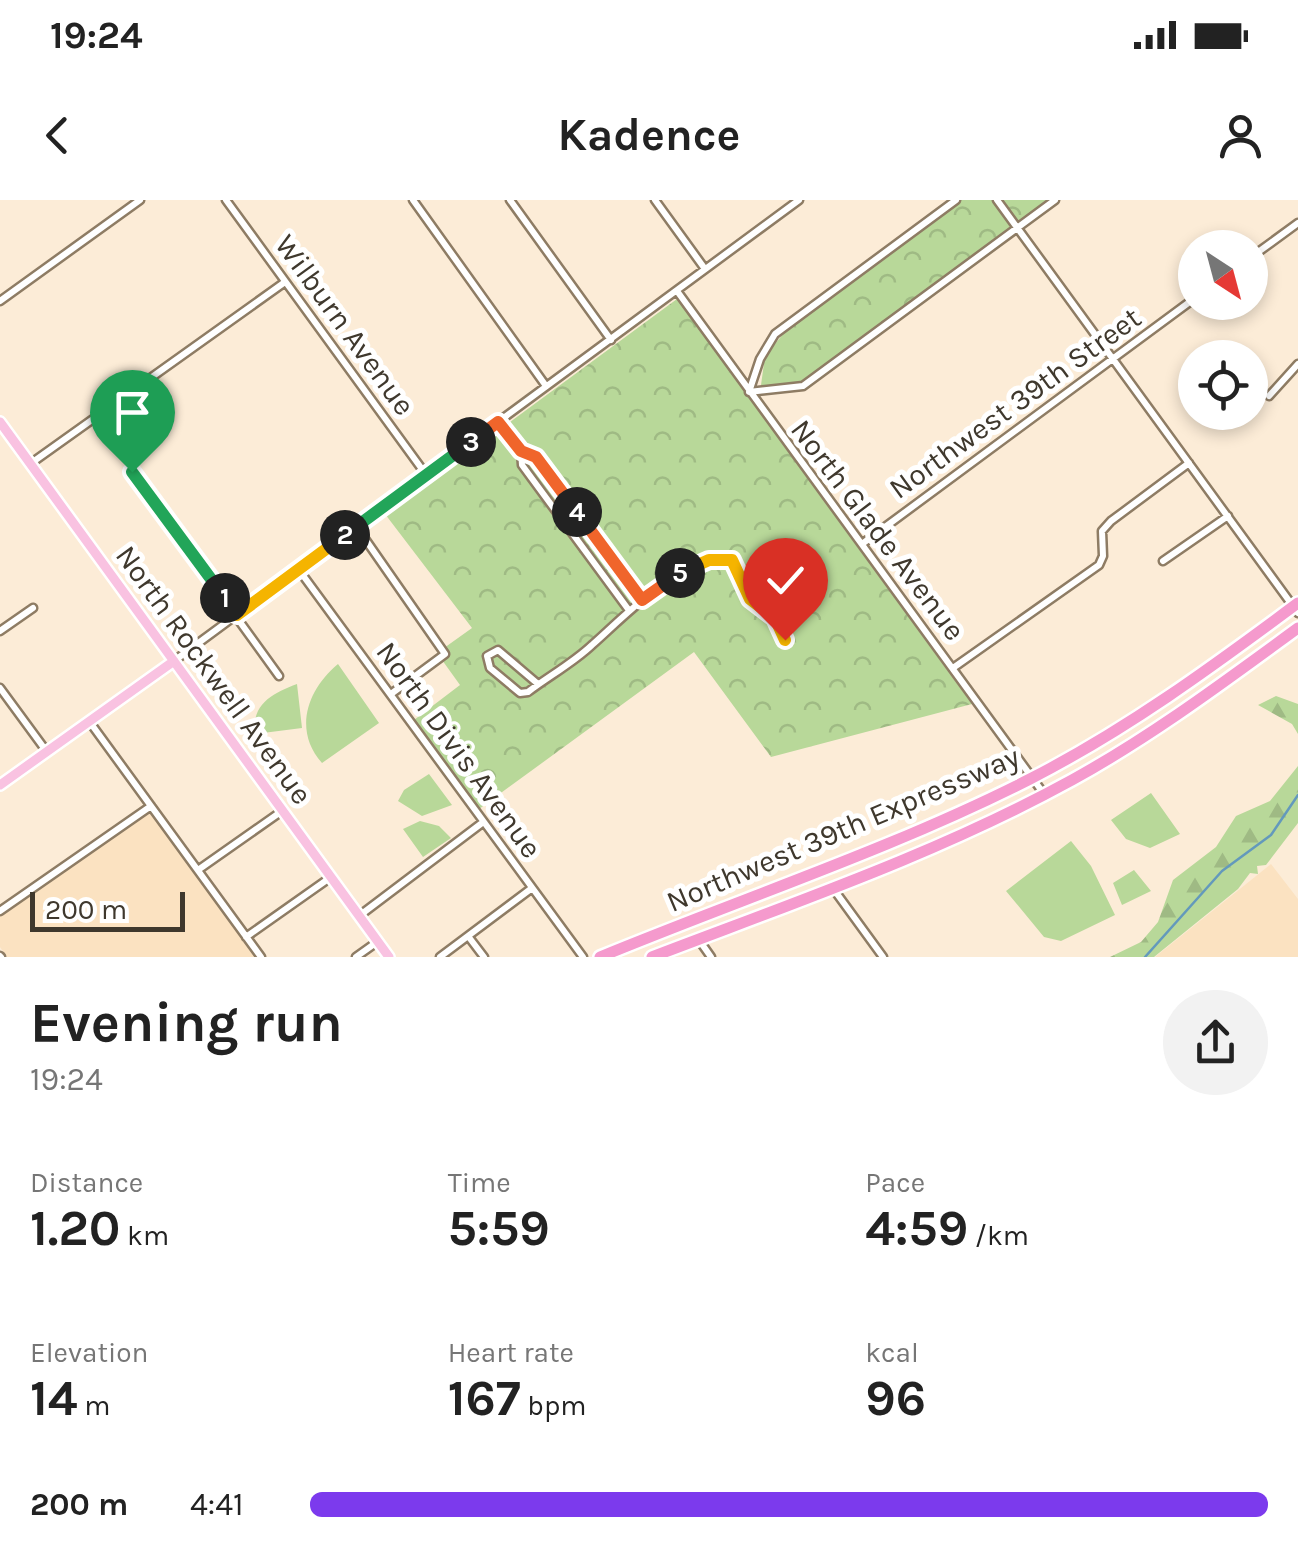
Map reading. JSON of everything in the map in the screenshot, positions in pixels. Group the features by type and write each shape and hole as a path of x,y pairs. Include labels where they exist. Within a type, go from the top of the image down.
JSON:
{"highway":[{"name":"Northwest 39th Expressway","path":"600,957 956,814 1033,778 1153,708 1296,608"},
{"name":"Northwest 39th Expressway","path":"652,957 832,886 1044,794 1165,724 1298,628"},
{"path":"1153,708 1165,724"},
{"path":"823,868 832,886"},
{"path":"761,893 767,912"}],"main road":[{"name":"North Rockwell Avenue","path":"0,422 389,957"},
{"path":"0,785 174,661"}],"street":[{"path":"0,301 140,200"},
{"name":"Wilburn Avenue","path":"226,200 426,476"},
{"path":"413,200 546,386"},
{"path":"510,200 611,340"},
{"path":"655,200 705,269"},
{"path":"174,661 799,200"},
{"path":"956,200 776,334 760,359 750,392 803,386 1055,200"},
{"path":"998,200 1111,360 1296,608"},
{"path":"1268,245 1298,223"},
{"path":"30,464 286,281"},
{"name":"North Glade Avenue","path":"677,290 1044,794"},
{"name":"Northwest 39th Street","path":"862,544 1178,311"},
{"path":"1269,396 1298,364"},
{"path":"498,422 521,451 536,457 642,600"},
{"path":"521,451 522,465 628,610"},
{"path":"954,668 1099,565 1103,556 1102,531 1110,521 1189,462"},
{"path":"132,472 279,676"},
{"path":"1163,562 1228,516"},
{"path":"356,526 360,538 445,654 390,694"},
{"path":"576,539 590,529"},
{"path":"538,684 506,654 498,650 487,656 490,668 520,693 538,684 592,646 628,610 684,571 724,558 736,563 750,599 775,618 785,640"},
{"name":"North Divis Avenue","path":"299,570 583,957"},
{"path":"0,631 33,608"},
{"path":"0,688 47,752"},
{"path":"89,721 261,957"},
{"path":"0,911 151,806"},
{"path":"198,870 282,811"},
{"path":"359,916 482,823"},
{"path":"246,936 331,878"},
{"path":"832,886 883,957"},
{"path":"440,957 532,888"},
{"path":"468,936 484,957"},
{"path":"698,939 712,957"},
{"path":"356,957 377,942"}],"shaded area":[{"path":"150,809 257,957 7,957 0,947 0,916"},
{"path":"1271,864 1298,899 1298,957 1155,957"}],"green space":[{"path":"960,200 1050,200 810,379 791,387 761,385 765,356 788,328"},
{"path":"677,299 972,704 771,757 694,652 479,809 414,720 460,685 437,653 472,628 385,514"},
{"path":"338,664 379,723 322,763 308,737 308,711 318,686"},
{"path":"297,684 302,728 255,734 260,707 280,691"},
{"path":"1276,696 1298,704 1298,734 1292,724 1258,705"},
{"path":"1298,766 1298,823 1266,865 1257,866 1258,874 1250,873 1238,889 1154,957 1110,957 1141,942 1158,922 1173,880 1216,847 1236,816 1270,801"},
{"path":"429,774 452,805 422,816 398,801 404,790"},
{"path":"1151,793 1180,834 1150,848 1126,839 1111,820"},
{"path":"420,821 439,826 451,838 423,857 403,829"},
{"path":"1071,841 1091,866 1115,915 1061,941 1044,937 1006,891"},
{"path":"1134,870 1151,891 1122,905 1113,883"}],"waterway":[{"path":"1145,957 1222,871 1271,835 1298,795"}],"route":[{"path":"132,472 237,615 498,422 521,451 536,457 642,600 684,571 709,560 732,560 750,599 775,618 785,640"}]}
